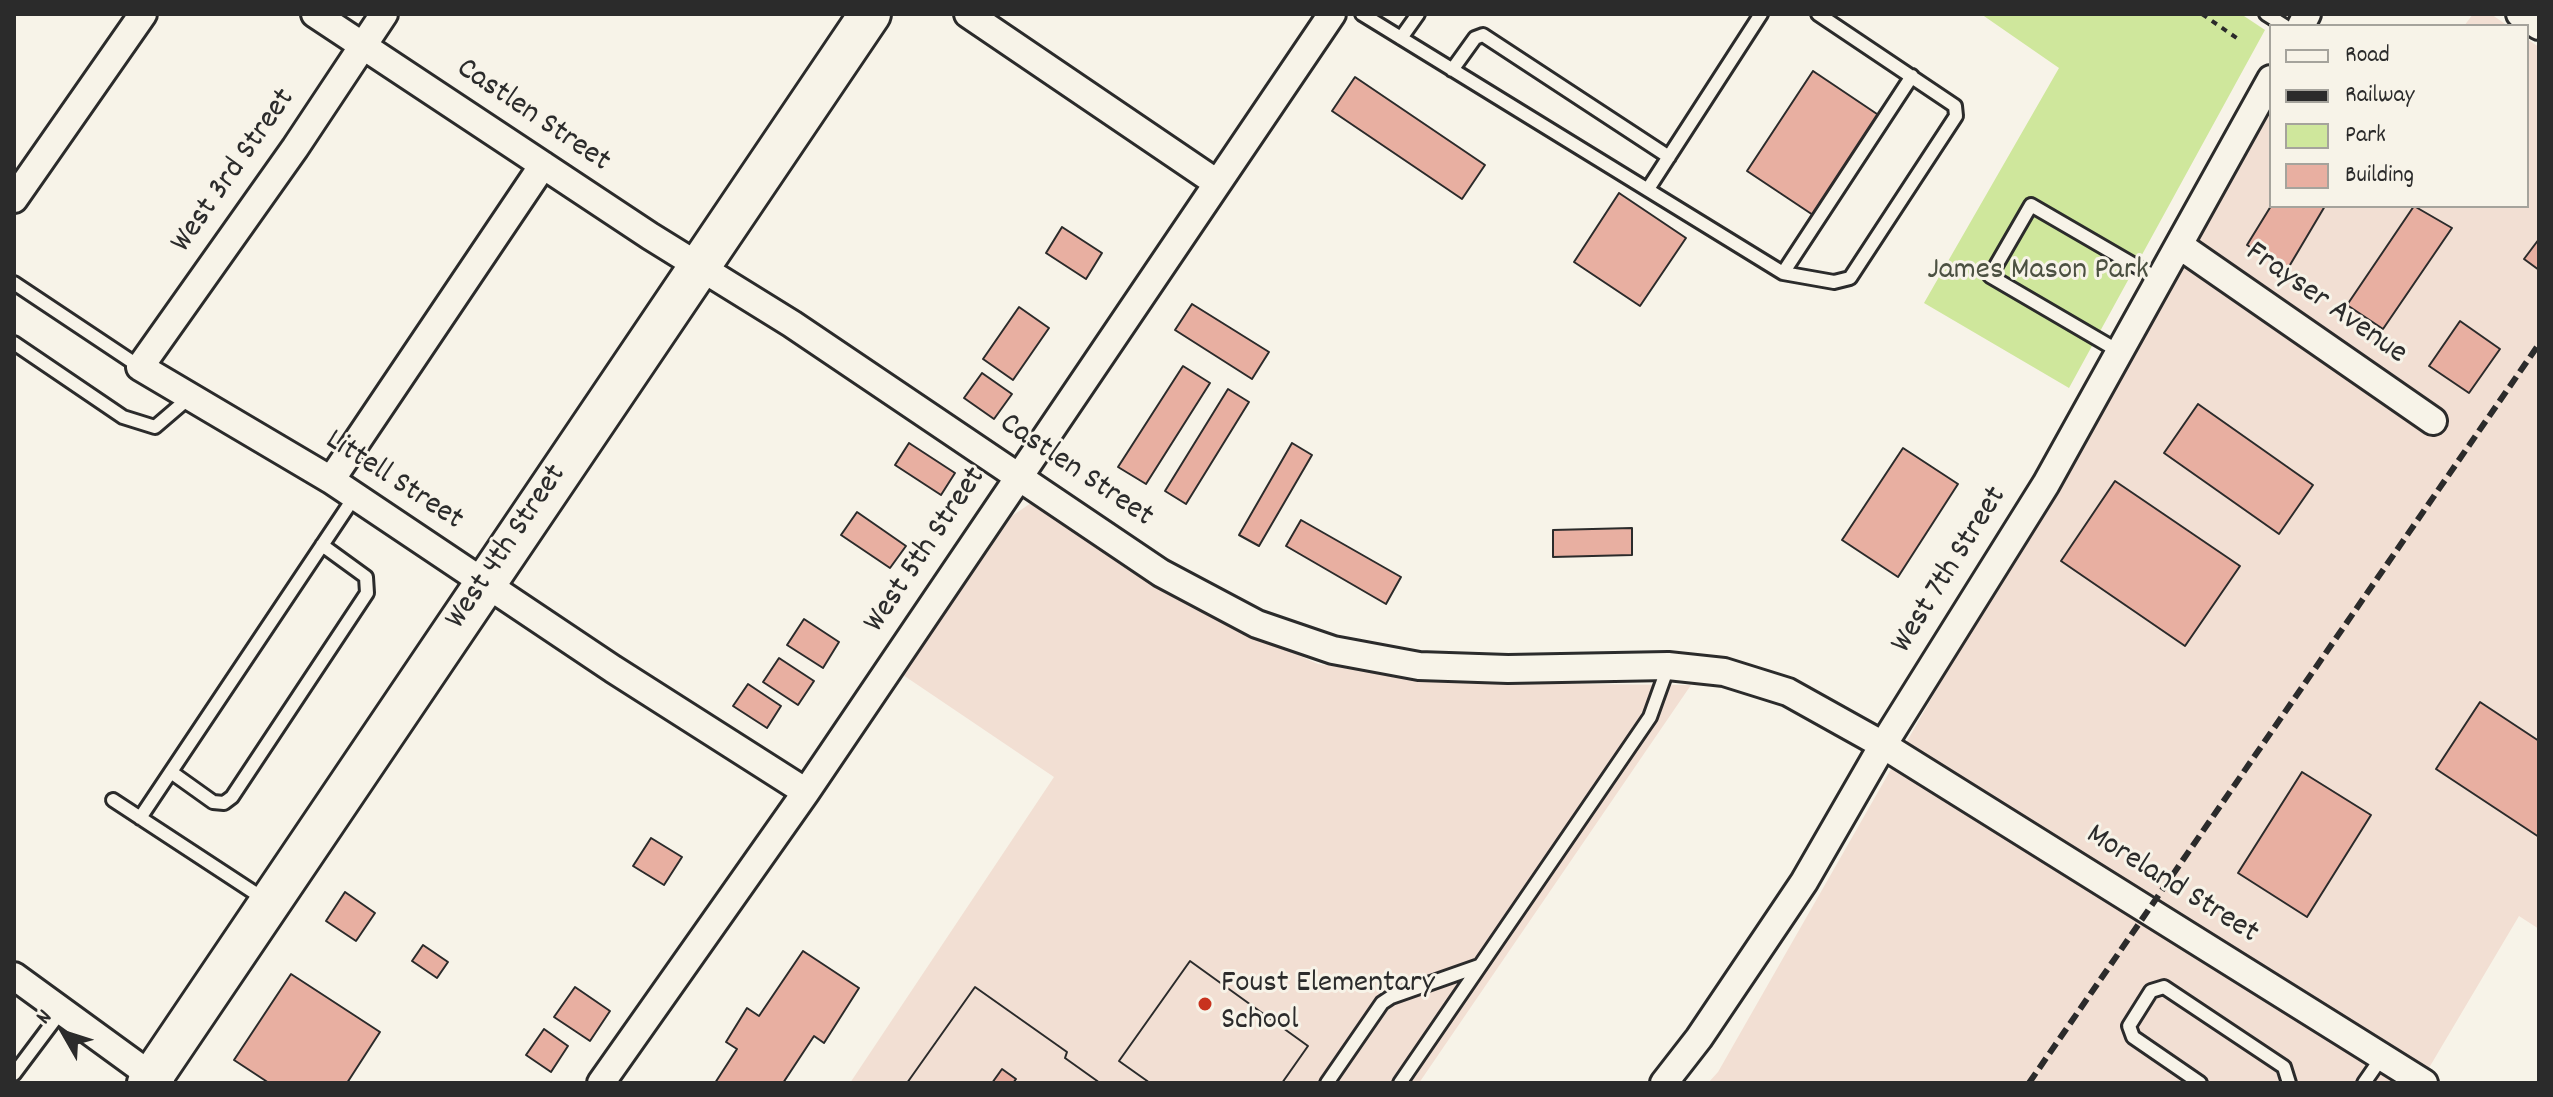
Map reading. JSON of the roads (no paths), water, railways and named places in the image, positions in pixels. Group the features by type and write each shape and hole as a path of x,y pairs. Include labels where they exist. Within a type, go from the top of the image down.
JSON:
{"main road":[{"name":"West 4th Street","path":"154,1081 270,902 870,14"}],"street":[{"path":"14,199 143,14"},
{"name":"Castlen Street","path":"315,14 650,236 701,266 1020,475 1161,573 1257,624 1333,650 1419,666 1508,669 1668,666 1724,672 1788,692 1883,745"},
{"name":"West 3rd Street","path":"140,367 295,148 384,14"},
{"path":"968,14 1217,183"},
{"name":"West 5th Street","path":"601,1083 806,792 1332,14"},
{"path":"2520,14 2539,26"},
{"name":"West 7th Street","path":"1664,1083 1699,1038 1804,882 1883,745 2046,484 2269,83"},
{"path":"331,480 543,165"},
{"name":"Frayser Avenue","path":"2179,245 2433,421"},
{"name":"Littell Street","path":"140,367 331,480 613,669 806,792"},
{"name":"Moreland Street","path":"1883,745 2424,1083"},
{"path":"14,976 154,1081"}],"lane":[{"path":"1362,14 1783,273 1834,282 1850,278 1956,116 1955,106 1818,14"},
{"path":"1401,38 1418,14"},
{"path":"1648,189 1761,14"},
{"path":"1452,70 1475,38 1483,35 1669,157"},
{"path":"1783,273 1912,76"},
{"path":"2120,352 1990,276 2031,205 2160,280"},
{"path":"14,283 140,367"},
{"path":"14,343 123,417 155,427 190,397"},
{"path":"140,818 355,496"},
{"path":"171,772 213,802 224,803 232,797 367,593 366,577 322,545"},
{"path":"1400,1083 1650,717 1668,666"},
{"path":"113,800 270,902"},
{"path":"1327,1083 1382,1003 1479,966"},
{"path":"2200,1083 2133,1037 2129,1026 2151,991 2164,987 2284,1067 2289,1083"},
{"path":"14,1074 62,1010"},
{"path":"2364,1083 2382,1057"}],"railway":[{"path":"2029,1083 2539,344"}],"place":[{"name":"Foust Elementary School","path":"1205,1004"}],"park label":[{"name":"James Mason Park","path":"2038,273"}]}
